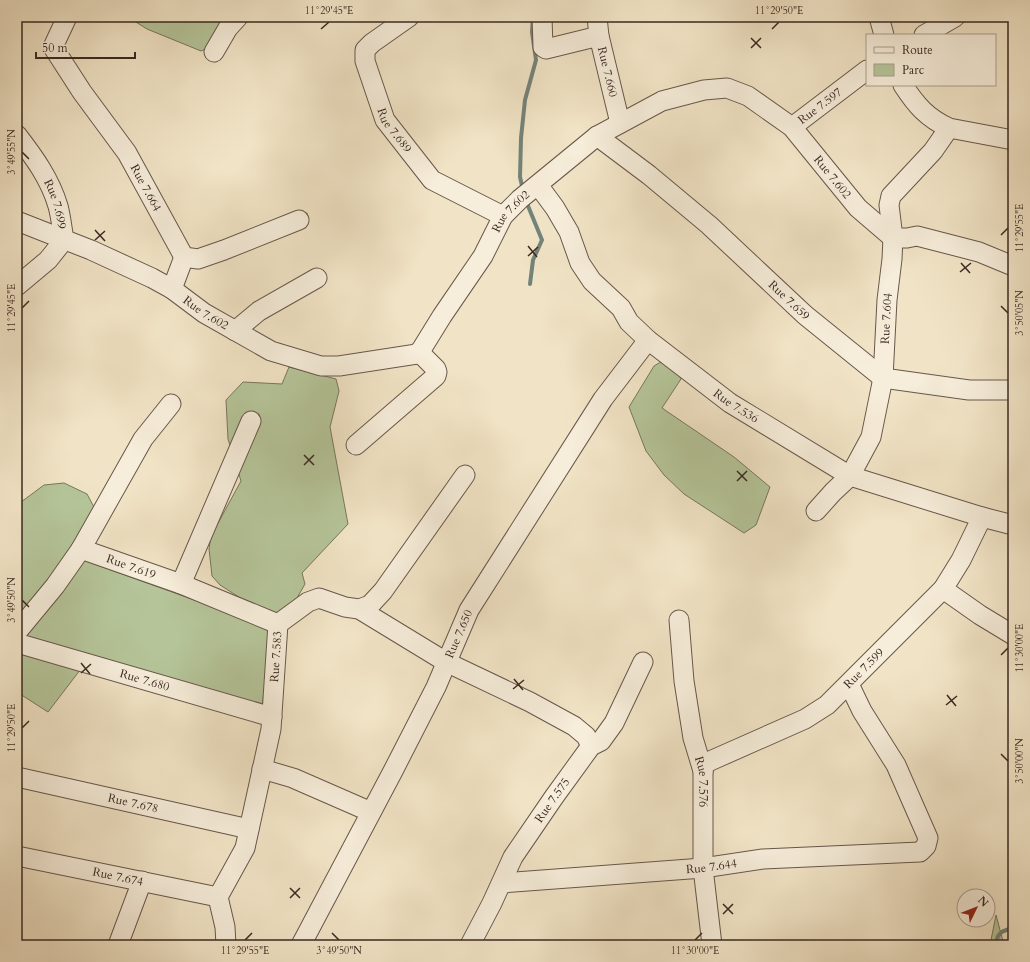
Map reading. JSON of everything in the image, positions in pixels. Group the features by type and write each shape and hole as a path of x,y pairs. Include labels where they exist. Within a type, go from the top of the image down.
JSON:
{"street":[{"name":"Rue 7.664","path":"67,17 53,47 82,92 127,154 184,257"},
{"path":"214,52 228,28 238,17"},
{"name":"Rue 7.689","path":"409,17 372,43 365,50 365,61 385,120 432,180 503,216"},
{"name":"Rue 7.660","path":"542,17 543,47 546,49 599,36 620,123"},
{"path":"597,17 599,36"},
{"path":"879,17 884,34"},
{"path":"926,34 955,17"},
{"name":"Rue 7.597","path":"792,127 866,71"},
{"path":"904,86 928,116 949,128 1013,140"},
{"name":"Rue 7.602","path":"17,221 98,253 152,278 172,289 204,312 271,351 321,366 339,366 364,363 404,356 419,352 483,256 503,216 520,199 597,136 620,123 662,101 704,90 727,88 748,96 792,127 858,208 893,238"},
{"name":"Rue 7.604","path":"816,512 833,492 850,476 871,437 883,378 887,300 893,238 889,205 891,196 933,151 949,128"},
{"name":"Rue 7.699","path":"17,136 32,155 46,177 58,206 64,240 48,260 17,286"},
{"name":"Rue 7.659","path":"597,136 649,175 709,225 806,315 883,378"},
{"name":"Rue 7.536","path":"538,185 555,208 569,232 575,251 592,281 621,308 629,322 648,340 730,403 850,476 982,518 1013,525"},
{"path":"172,289 184,257 198,259 299,220"},
{"path":"893,238 917,236 979,252 1013,266"},
{"path":"235,331 259,311 317,278"},
{"name":"Rue 7.650","path":"301,945 436,687 461,627 473,603 603,399 648,340"},
{"path":"356,445 436,376 436,369 419,352"},
{"path":"883,378 969,390 1013,390"},
{"path":"17,632 55,586 81,549 143,439 171,404"},
{"path":"181,584 251,421"},
{"path":"359,610 370,605 383,591 465,475"},
{"name":"Rue 7.599","path":"703,770 705,764 710,761 805,719 827,705 943,589 961,560 982,518"},
{"name":"Rue 7.619","path":"81,549 181,584 278,624"},
{"path":"943,589 980,615 1013,635"},
{"name":"Rue 7.583","path":"218,897 245,848 271,729 278,624 308,602 319,598 359,610 446,662 530,702 574,726 586,736 591,746"},
{"name":"Rue 7.576","path":"679,620 684,681 693,738 703,770 703,868 712,945"},
{"name":"Rue 7.680","path":"17,643 272,717"},
{"name":"Rue 7.575","path":"470,945 492,904 513,857 591,746 601,741 614,723 643,662"},
{"name":"Rue 7.644","path":"502,883 703,868 763,859 920,852 926,846 928,838 896,765 862,711 849,684"},
{"path":"262,769 293,778 371,812"},
{"name":"Rue 7.678","path":"17,777 249,829"},
{"name":"Rue 7.674","path":"17,856 218,897"},
{"path":"118,945 142,881"},
{"path":"218,897 225,927 226,945"}],"green space":[{"path":"128,17 234,17 212,46 201,51 147,29"},
{"path":"666,361 677,370 681,379 662,408 734,457 770,487 756,525 744,533 684,494 664,475 646,451 629,407 654,366"},
{"path":"289,367 336,379 339,391 330,427 348,524 302,573 305,584 293,605 285,613 264,613 220,585 212,576 209,549 211,536 241,481 228,439 226,400 243,382 282,384"},
{"path":"64,483 87,494 95,509 86,561 272,628 262,708 90,657 48,712 20,694 17,694 17,505 44,485"},
{"path":"996,915 1004,945 990,945 993,928 996,928"}],"waterway":[{"path":"523,190 520,177 521,138 525,100 536,60 532,32 533,17"},
{"path":"526,201 542,240 533,260 530,284"},
{"path":"996,945 999,935 1006,930 1013,928"}]}
